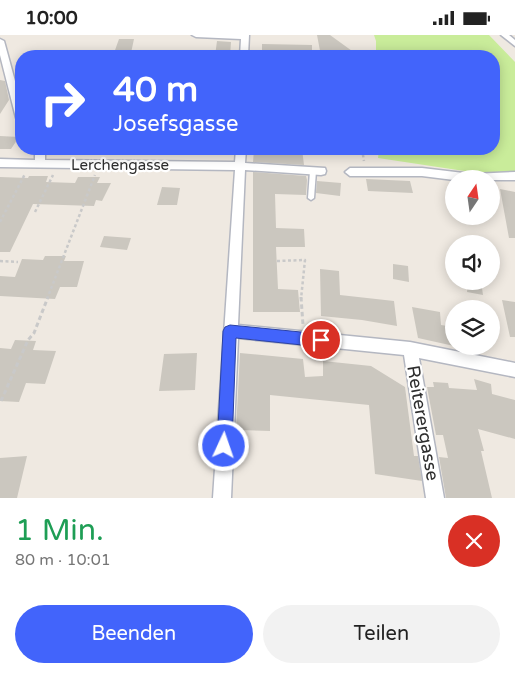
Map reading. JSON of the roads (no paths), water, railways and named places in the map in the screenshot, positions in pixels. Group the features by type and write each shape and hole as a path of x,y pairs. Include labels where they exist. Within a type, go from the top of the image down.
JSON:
{"street":[{"path":"196,35 245,36 244,50"},
{"path":"505,35 515,44"},
{"path":"0,41 15,96"},
{"path":"35,164 38,155"},
{"path":"222,498 241,155"},
{"name":"Lerchengasse","path":"0,163 240,166 317,171"},
{"path":"350,172 422,172 472,178 515,176"},
{"path":"230,331 410,349 515,370"},
{"name":"Reiterergasse","path":"410,349 436,498"}],"lane":[{"path":"311,198 317,171"}]}
